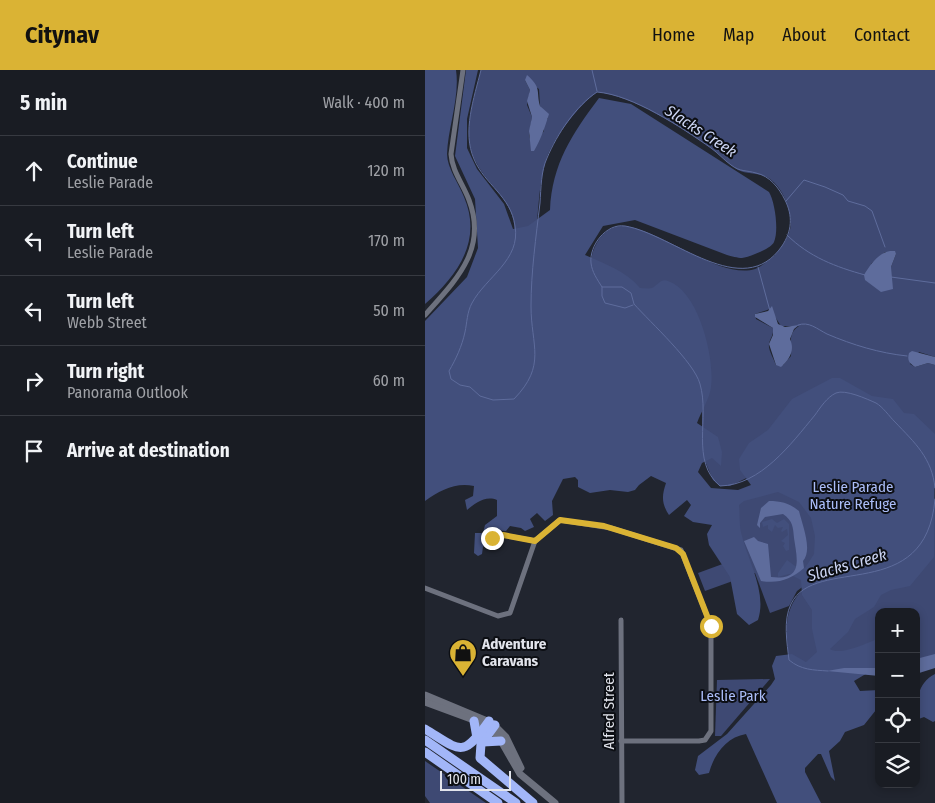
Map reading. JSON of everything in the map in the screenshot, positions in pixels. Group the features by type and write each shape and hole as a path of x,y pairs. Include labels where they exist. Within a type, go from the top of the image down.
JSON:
{"highway":[{"path":"474,721 480,740 479,754 484,763 533,803"},
{"path":"425,729 456,748 469,746 480,740 490,725"},
{"path":"425,740 516,803"},
{"path":"480,740 501,740"},
{"path":"425,752 498,803"}],"street":[{"path":"425,315 462,273 472,245 474,230 469,200 453,166 451,154 463,70"},
{"path":"425,588 498,616 510,613 535,541 560,520 577,524 604,526 681,550 711,626 712,726 709,736 699,741 621,741"},
{"path":"492,538 503,535 535,541"},
{"name":"Alfred Street","path":"621,620 622,803"},
{"path":"425,695 490,725 507,740 518,764 533,785"},
{"path":"425,702 474,721 490,725 501,740 517,770 555,803"}],"green space":[{"path":"425,70 456,70 455,101 447,154 449,165 464,197 469,213 470,228 464,257 447,282 425,304"},
{"name":"Leslie Parade Nature Refuge","path":"466,70 478,70 467,119 467,148 477,169 504,204 513,229 528,226 550,210 555,178 565,150 580,124 599,98 631,104 769,192 776,217 774,242 764,250 750,256 742,258 727,255 635,220 603,226 585,255 622,272 640,288 652,288 661,281 668,281 679,287 696,312 703,327 712,375 709,396 697,423 718,437 722,452 721,466 712,458 702,463 698,472 711,488 738,490 751,485 740,470 739,459 749,443 768,430 792,399 832,378 840,378 872,396 893,399 904,413 914,414 935,434 934,557 910,586 891,590 881,595 874,607 855,619 848,632 830,649 835,651 847,650 875,640 875,668 854,681 860,691 875,690 875,711 864,725 845,732 840,741 829,751 835,781 831,777 821,754 818,754 805,768 805,772 821,803 777,803 746,734 733,739 722,748 714,759 709,773 699,775 695,770 698,756 727,734 771,685 775,679 772,666 776,656 792,654 806,662 817,652 812,629 812,610 802,595 801,580 789,574 778,577 778,573 787,560 795,566 805,568 814,554 815,536 811,518 799,502 778,492 744,501 739,505 741,532 756,578 760,599 758,620 749,625 737,614 730,577 709,545 707,534 712,525 693,522 684,516 691,505 687,500 669,515 663,499 666,483 651,476 635,490 628,492 610,490 590,493 578,487 578,480 575,477 563,479 552,501 553,515 545,521 537,513 530,519 534,527 525,531 521,528 510,526 506,531 494,530 488,535 488,541 483,547 482,554 478,556 474,553 475,533 483,533 485,525 497,516 497,500 485,499 477,502 467,510 465,500 473,496 474,486 461,485 442,490 425,501 425,321 467,277 478,248 475,199 455,156"},
{"path":"481,70 935,70 935,357 919,352 910,364 915,367 928,363 935,365 935,488 767,468 730,486 720,486 713,480 702,454 702,397 591,261 592,255 597,243 605,232 624,226 639,229 725,267 741,270 755,269 774,256 786,241 791,223 782,193 770,179 762,175 738,170 715,151 672,122 625,99 597,92 582,105 567,123 549,151 539,194 536,230 514,239 514,226 508,205 481,170 471,149 469,127","holes":["525,80 539,89 540,106 548,118 544,124 544,131 532,147 529,135 532,117 527,105 530,90","885,252 896,254 891,267 890,277 871,264","770,309 781,326 799,326 791,336 791,356 783,365 776,365 769,349 773,328 756,319 755,314"]},
{"path":"882,420 805,585 797,591 789,606 770,613 755,573 705,591 698,573 728,562 719,491 748,493"},
{"path":"935,499 935,660 920,666 920,608 875,608 875,671 789,660 787,628 790,610 800,593 808,585"},
{"path":"772,519 777,523 784,519 789,524 789,550 786,551 783,546 785,543 781,541 788,535 787,529 782,532 783,527 778,528 775,525 772,532 768,529 768,525 763,527 762,522"},
{"path":"935,674 935,721 933,722 924,717 920,718 920,691 924,682"},
{"name":"Leslie Park","path":"770,679 721,736 715,736 717,680"},
{"path":"425,761 486,803 430,803 425,796"}],"shaded area":[{"path":"527,75 537,87 540,106 549,114 543,133 534,151 531,151 529,131 532,117 527,101 530,90 525,80"},
{"path":"890,251 895,251 896,254 891,267 893,289 881,292 865,280 864,275 878,257"},
{"path":"772,306 778,324 785,327 799,325 794,329 790,339 791,354 781,367 776,365 769,344 773,335 773,328 755,317 755,314 768,311"},
{"path":"912,351 935,357 935,365 928,363 915,367 908,359 909,353"},
{"path":"769,501 785,503 799,511 807,544 806,556 803,561 804,568 789,578 773,582 761,581 744,541 754,537 758,541 768,544 771,577 789,576 794,572 797,561 793,527 789,519 783,514 765,517 760,523 760,528 757,525 761,508"},
{"path":"935,654 935,668 920,673 920,658"},
{"path":"844,668 875,668 875,676 827,671"}],"waterway":[{"name":"Slacks Creek","path":"481,70 470,115 469,138 471,149 474,159 484,176 503,198 513,216 515,238 513,249 508,258 470,306 462,342 449,371 451,379 460,385 470,387 480,396 493,400 514,399 531,376 535,355 531,306 532,280 545,163 562,130 582,105 597,92 611,94 656,113 711,148 734,167 766,177 780,191 788,206 790,223 788,235 782,246 766,262 748,268 728,267 707,260 644,231 625,226 611,228 605,232 596,243 591,256 595,275 602,287 622,287 631,293 634,304 681,354 696,375 703,397 703,452 711,476 720,486 735,484 749,479 762,471 785,450 827,400 836,393 845,392 872,401 884,409 926,459 935,488"},
{"path":"592,70 597,91"},
{"path":"786,201 804,180 843,195 848,201 865,206 872,211 885,247"},
{"path":"787,235 795,243 823,260 865,275"},
{"path":"758,267 770,311"},
{"path":"891,277 935,283"},
{"path":"602,287 602,296 605,303 625,308 633,305"},
{"path":"798,325 809,325 827,334 866,348 907,356"},
{"name":"Slacks Creek","path":"828,671 803,668 789,660 786,624 791,604 804,590 822,582 869,573 892,566 912,554 927,532 935,499"}],"place":[{"name":"Adventure Caravans","path":"463,677"}],"route":[{"path":"492,538 503,535 535,541 555,522 560,520 577,524 604,526 681,550 711,626"}]}
